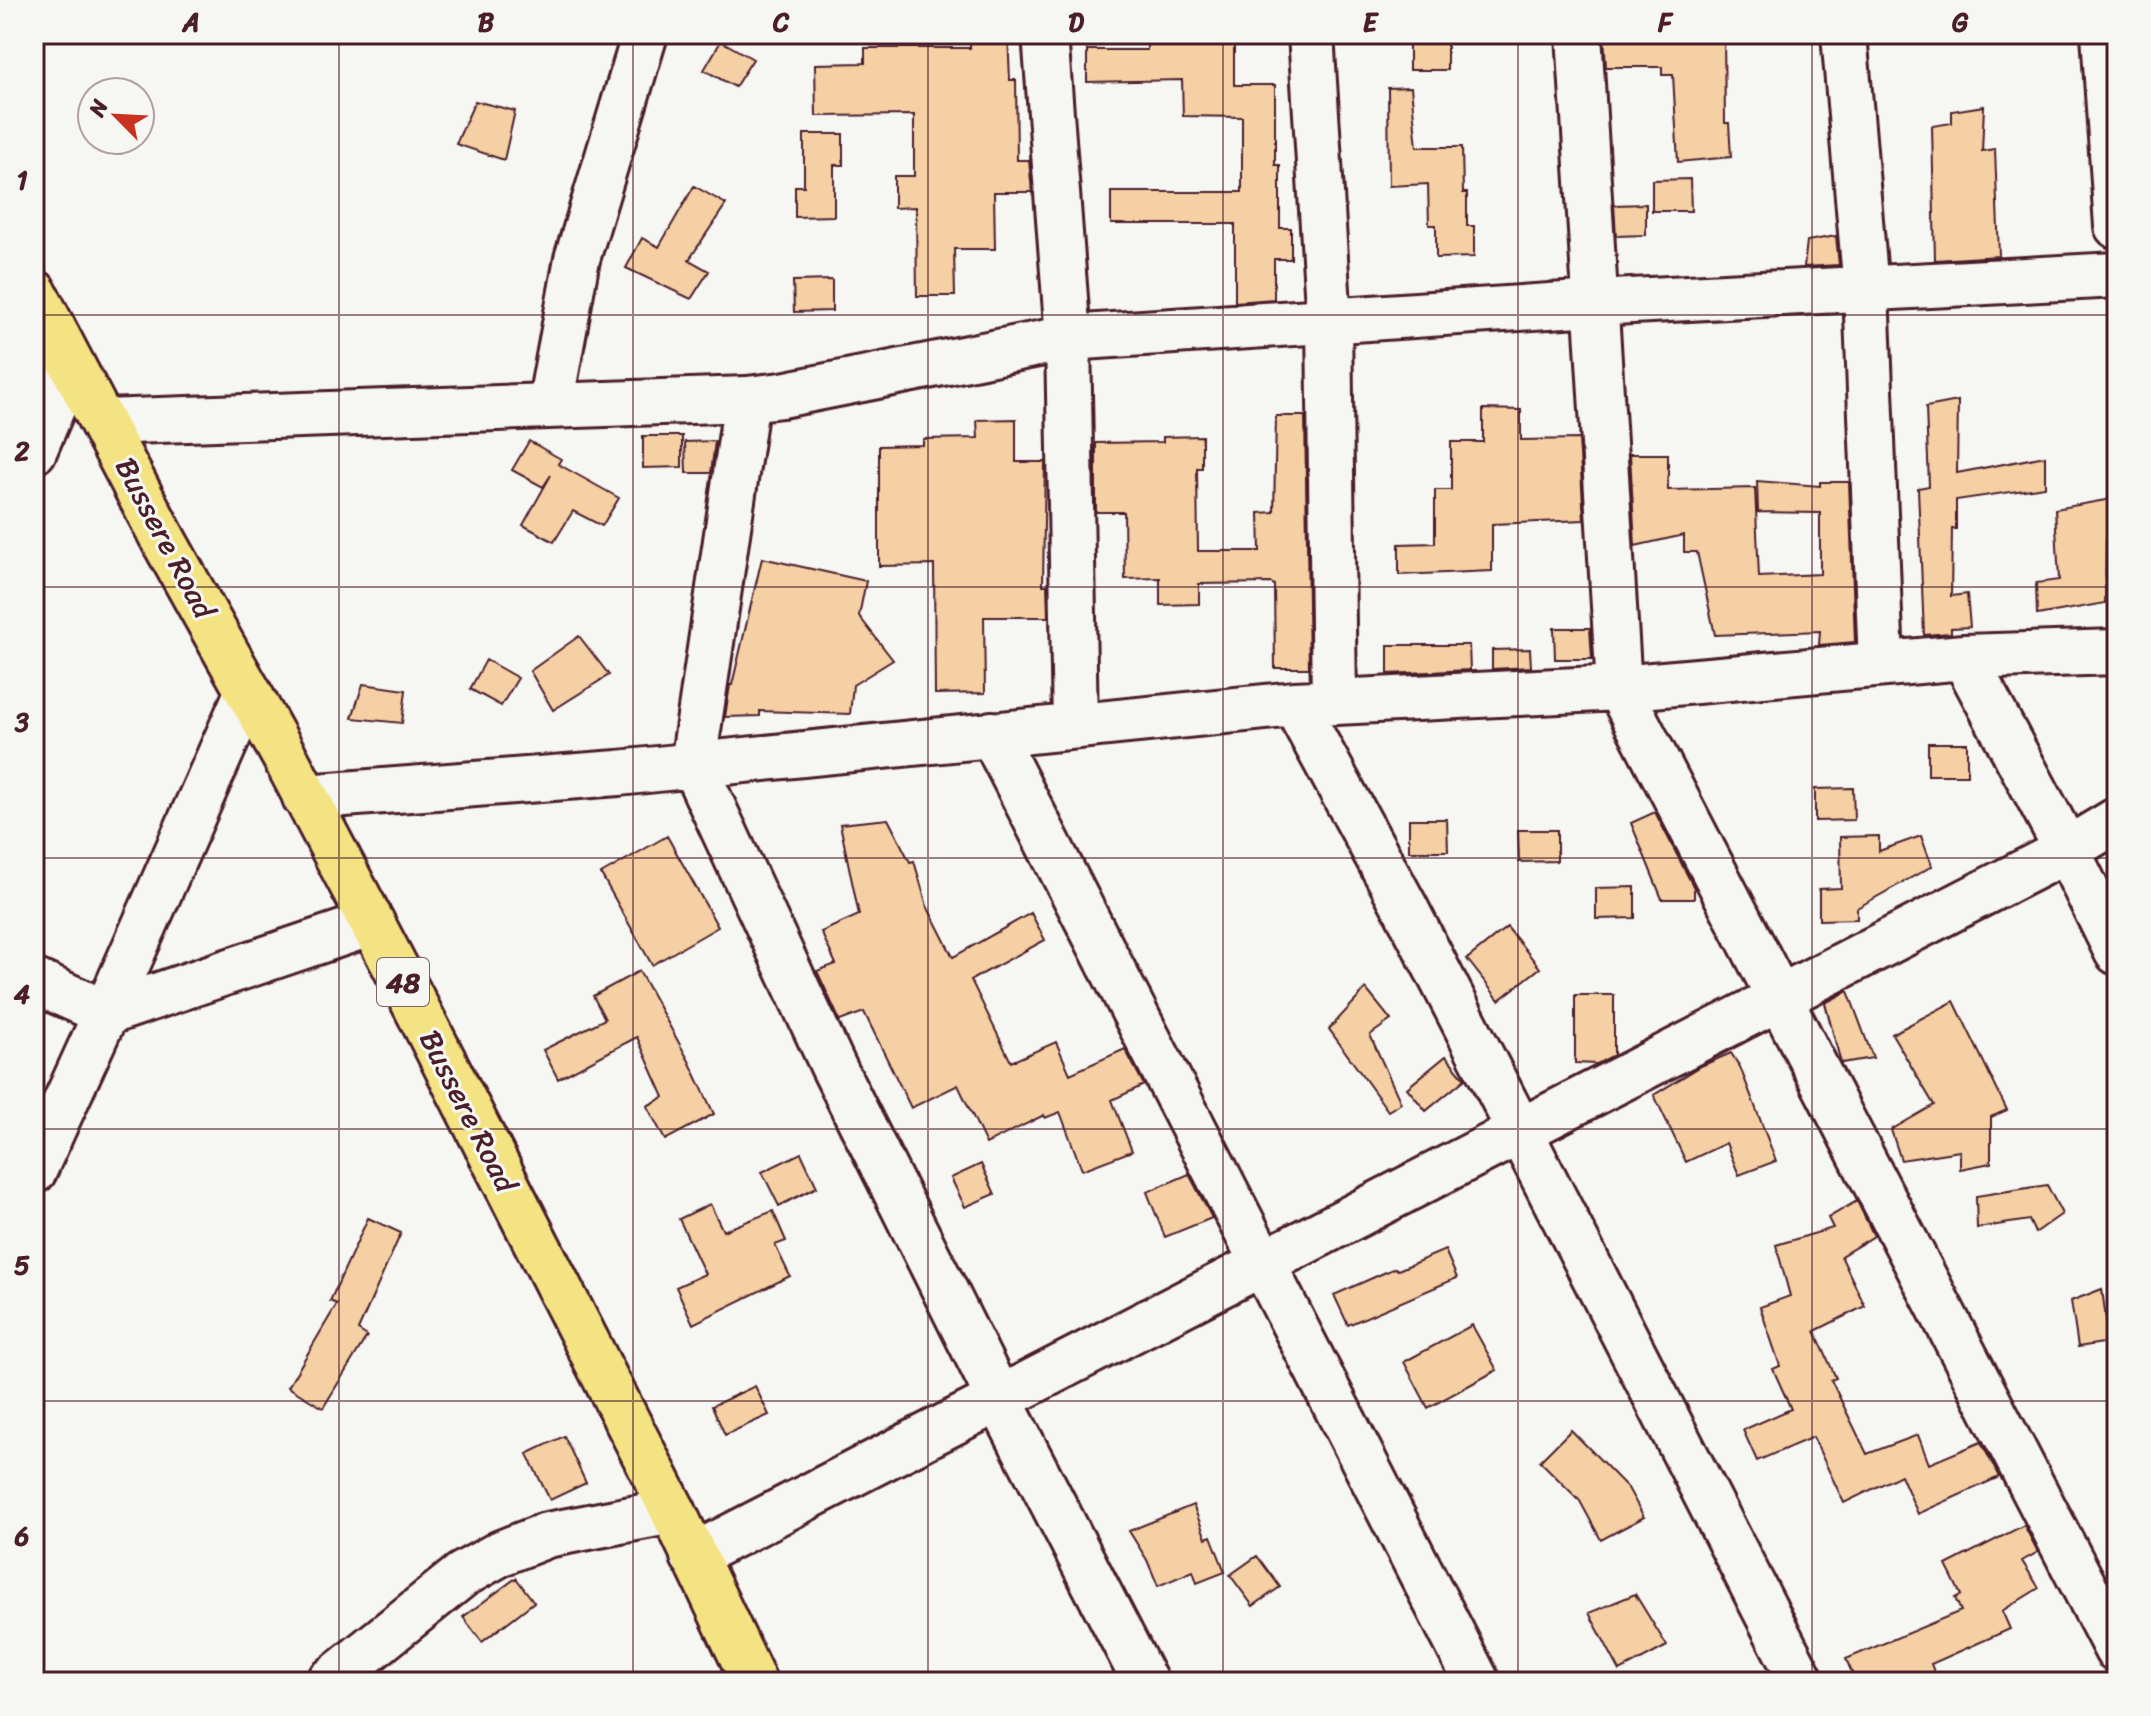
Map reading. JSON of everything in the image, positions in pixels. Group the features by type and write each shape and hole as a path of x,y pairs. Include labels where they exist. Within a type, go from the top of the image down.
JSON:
{"main road":[{"name":"Bussere Road","path":"34,292 164,541 372,923 673,1511 754,1682"}],"street":[{"path":"550,406 577,259 645,34"},
{"path":"1045,34 1068,338 1075,726"},
{"path":"1311,34 1329,322 1315,703 1405,907 1802,1682"},
{"path":"1579,34 1619,688 2117,1650"},
{"path":"1844,34 1866,290 1881,664"},
{"path":"2104,34 2117,226"},
{"path":"103,422 747,399 782,395 1068,338 1595,303 2117,275"},
{"path":"34,451 71,364"},
{"path":"747,399 693,764 833,1066 1145,1682"},
{"path":"305,797 693,764 1315,703 1619,688 1964,657 2117,652"},
{"path":"1964,657 2067,850 2117,952"},
{"path":"34,1171 248,691"},
{"path":"992,734 1477,1682"},
{"path":"693,1556 2067,850 2117,820"},
{"path":"34,981 106,1013 372,923"},
{"path":"329,1682 462,1575 501,1553 547,1535 673,1511"}],"building":[{"path":"970,34 1008,34 1010,80 1016,80 1017,160 1029,160 1032,192 994,192 995,249 954,249 955,296 917,296 916,207 894,208 894,176 914,176 914,115 816,116 815,64 865,63 865,48 970,48"},
{"path":"1234,34 1234,85 1275,85 1275,165 1280,165 1280,228 1291,228 1291,259 1274,259 1274,299 1235,302 1235,224 1111,224 1111,192 1242,192 1242,117 1183,116 1182,80 1087,82 1087,50 1147,50 1147,39 1195,39 1195,35"},
{"path":"1724,34 1725,123 1729,123 1731,157 1678,162 1673,75 1662,75 1662,67 1606,67 1604,36"},
{"path":"1447,38 1447,70 1409,70 1409,39"},
{"path":"721,41 753,59 735,87 704,70"},
{"path":"1411,87 1417,147 1462,147 1463,193 1467,193 1467,226 1474,226 1474,257 1436,258 1436,225 1429,225 1428,184 1389,186 1388,88"},
{"path":"475,101 515,111 504,160 456,144"},
{"path":"1984,106 1982,151 1995,149 1999,256 1935,260 1932,126 1952,123 1952,111"},
{"path":"804,134 843,134 843,165 834,165 834,216 795,217 795,186 804,186"},
{"path":"1690,179 1691,211 1652,211 1652,180"},
{"path":"694,186 726,204 689,260 709,271 691,299 626,268 642,238 659,247"},
{"path":"1646,204 1646,235 1616,236 1614,205"},
{"path":"1836,236 1839,265 1804,267 1807,241"},
{"path":"832,280 832,311 794,312 793,281"},
{"path":"1958,401 1957,473 2045,456 2045,487 1956,500 1956,529 1952,529 1951,596 1967,594 1970,627 1951,628 1951,633 1924,635 1918,488 1929,486 1926,407"},
{"path":"1483,409 1521,410 1521,440 1579,439 1584,520 1492,524 1492,571 1399,575 1399,544 1435,543 1435,490 1451,490 1451,442 1483,442"},
{"path":"1276,416 1305,416 1309,668 1275,668 1274,585 1199,584 1199,604 1160,605 1160,578 1125,579 1124,512 1096,512 1096,443 1163,442 1163,437 1202,436 1202,468 1197,468 1198,551 1260,551 1259,513 1274,512"},
{"path":"1016,419 1016,462 1045,462 1043,585 1047,585 1048,617 984,617 985,693 935,694 934,565 879,566 879,446 923,445 923,439 978,438 977,420"},
{"path":"643,436 682,436 682,467 643,468"},
{"path":"529,441 561,459 558,464 619,498 602,526 573,511 554,542 523,525 551,475 543,487 512,470"},
{"path":"715,441 711,473 686,473 685,442"},
{"path":"1630,454 1668,454 1668,490 1755,488 1759,577 1820,574 1820,513 1758,512 1757,481 1820,486 1820,482 1849,482 1855,642 1819,645 1820,631 1715,635 1697,552 1684,552 1684,535 1635,546"},
{"path":"2117,498 2117,536 2106,537 2105,603 2037,615 2036,583 2059,580 2055,509"},
{"path":"762,558 866,581 859,616 893,660 853,685 850,714 760,711 760,716 725,717"},
{"path":"1554,628 1590,628 1592,659 1555,659"},
{"path":"579,636 609,675 553,710 530,671"},
{"path":"1388,645 1469,645 1470,670 1388,674"},
{"path":"1530,649 1531,667 1492,669 1492,650"},
{"path":"486,660 518,678 501,706 470,689"},
{"path":"363,684 406,690 402,723 352,718"},
{"path":"1928,743 1967,743 1967,775 1928,775"},
{"path":"1853,788 1854,820 1815,821 1815,789"},
{"path":"1655,812 1694,888 1694,899 1662,899 1631,823"},
{"path":"888,819 910,862 914,861 927,906 953,957 1031,913 1045,940 971,980 1011,1062 1056,1042 1070,1074 1125,1049 1144,1085 1112,1100 1132,1151 1082,1170 1060,1112 1045,1118 1044,1115 986,1144 958,1085 911,1108 864,1012 840,1021 817,971 836,964 821,932 859,915 840,824"},
{"path":"1409,819 1447,819 1448,851 1409,851"},
{"path":"1518,830 1557,830 1557,861 1519,862"},
{"path":"667,836 718,927 652,965 601,874"},
{"path":"1879,836 1879,851 1921,836 1932,866 1857,908 1857,919 1819,920 1819,889 1841,888 1840,837"},
{"path":"1635,887 1635,918 1596,919 1596,888"},
{"path":"1507,927 1540,968 1499,1000 1467,959"},
{"path":"639,971 689,1061 714,1114 665,1140 647,1106 664,1097 637,1037 558,1079 543,1050 605,1019 593,996"},
{"path":"1366,989 1391,1020 1370,1035 1401,1103 1388,1111 1329,1029"},
{"path":"1848,991 1873,1058 1841,1063 1825,1003"},
{"path":"1575,995 1614,995 1614,1055 1597,1064 1575,1063"},
{"path":"1954,1001 2007,1110 1991,1117 1991,1163 1960,1169 1960,1151 1901,1160 1891,1130 1934,1105 1892,1034"},
{"path":"1731,1053 1740,1067 1776,1161 1739,1175 1726,1143 1686,1162 1654,1095 1701,1066"},
{"path":"1446,1056 1465,1079 1426,1111 1407,1088"},
{"path":"801,1153 817,1187 779,1206 762,1172"},
{"path":"981,1164 995,1194 965,1207 951,1178"},
{"path":"1189,1174 1212,1218 1165,1237 1147,1192"},
{"path":"2047,1185 2062,1214 2035,1233 2029,1220 1977,1228 1976,1196"},
{"path":"1857,1201 1874,1236 1841,1256 1865,1306 1815,1331 1836,1378 1831,1380 1867,1454 1918,1435 1929,1464 1981,1442 1999,1477 1918,1514 1901,1475 1844,1503 1813,1437 1757,1461 1743,1430 1791,1409 1773,1369 1780,1366 1760,1307 1790,1296 1776,1245 1833,1228 1828,1218"},
{"path":"710,1204 723,1231 773,1211 786,1241 775,1245 790,1276 693,1324 676,1287 705,1274 679,1219"},
{"path":"368,1218 401,1233 358,1330 367,1336 323,1408 288,1387 337,1304 330,1301"},
{"path":"1445,1250 1457,1278 1348,1325 1334,1295"},
{"path":"2102,1289 2109,1342 2078,1347 2071,1301"},
{"path":"1472,1325 1497,1370 1428,1408 1404,1362"},
{"path":"755,1386 769,1415 725,1435 712,1406"},
{"path":"1571,1430 1628,1488 1644,1517 1601,1540 1580,1501 1540,1461"},
{"path":"564,1436 586,1483 550,1500 527,1454"},
{"path":"1193,1505 1206,1538 1211,1536 1225,1572 1197,1583 1193,1571 1158,1586 1129,1531"},
{"path":"2024,1525 2038,1552 2022,1561 2039,1588 2002,1611 2010,1629 1931,1664 1938,1682 1856,1682 1846,1659 1961,1611 1955,1598 1961,1595 1946,1565"},
{"path":"1257,1556 1280,1587 1253,1606 1230,1575"},
{"path":"516,1578 534,1602 482,1642 463,1617"},
{"path":"1635,1594 1667,1646 1620,1671 1589,1613"}]}
